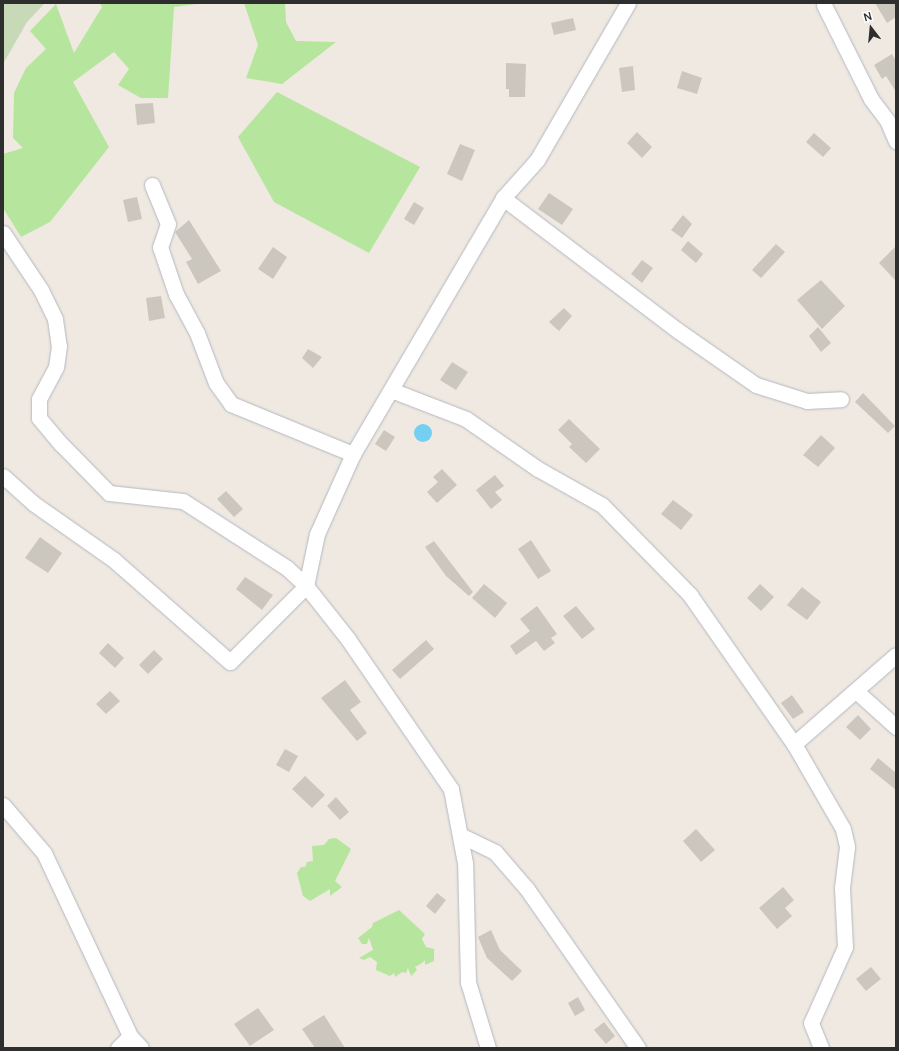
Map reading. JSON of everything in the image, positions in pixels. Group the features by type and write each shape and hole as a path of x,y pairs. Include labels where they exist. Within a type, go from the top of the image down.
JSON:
{"street":[{"path":"3,476 33,503 114,560 230,662 306,586 317,534 353,454 502,198 537,160 628,3"},
{"path":"824,4 871,99 887,120 896,141"},
{"path":"152,185 168,224 160,247 176,294 197,333 216,383 231,404 353,454"},
{"path":"502,198 676,330 756,385 808,401 841,399"},
{"path":"3,233 41,290 55,319 59,346 56,367 39,399 39,418 62,445 109,493 183,502 287,568 306,586 348,639 451,789 465,863 468,982 488,1048"},
{"path":"391,390 466,419 538,469 602,505 690,595 794,744 843,829 847,847 842,888 845,947 811,1023 821,1048"},
{"path":"794,744 896,655"},
{"path":"856,691 896,727"},
{"path":"3,805 44,853 130,1036 142,1048"},
{"path":"460,835 495,852 527,889 638,1048"},
{"path":"118,1048 130,1036"}],"green space":[{"path":"3,3 45,3 27,22 3,64"},
{"path":"100,3 204,3 174,7 168,98 141,98 118,85 129,69 114,52 73,82 109,147 50,222 21,237 3,208 3,154 23,148 13,138 14,93 26,68 46,49 30,31 56,4 74,53 102,7"},
{"path":"244,3 285,3 286,22 296,41 336,42 282,84 246,78 258,45"},
{"path":"277,92 420,167 369,253 274,202 238,137"},
{"path":"336,838 351,849 335,881 342,887 330,896 330,889 310,901 303,896 297,873 301,867 305,867 307,862 313,861 312,846 324,845 329,839"},
{"path":"399,910 425,934 422,939 426,947 434,949 434,961 425,965 425,960 415,967 417,970 411,976 408,968 406,973 402,972 395,977 394,973 390,976 376,970 377,962 370,957 364,960 359,958 373,950 369,938 367,944 362,944 358,938 372,927 373,923"}],"water":[{"path":"423,424 429,427 432,433 429,439 423,442 417,439 414,433 417,427"}],"building":[{"path":"875,3 896,3 896,17 887,23"},
{"path":"573,18 576,30 554,35 551,23"},
{"path":"892,54 896,61 896,92 886,76 882,79 874,65"},
{"path":"506,63 526,64 525,97 509,97 509,89 506,89"},
{"path":"633,66 635,90 622,92 619,68"},
{"path":"682,71 702,78 697,94 677,88"},
{"path":"153,103 155,123 137,125 135,104"},
{"path":"637,132 652,147 642,158 627,143"},
{"path":"814,133 831,148 823,157 806,142"},
{"path":"460,144 475,150 462,181 447,174"},
{"path":"549,193 573,209 562,225 538,209"},
{"path":"137,197 142,219 128,222 123,200"},
{"path":"414,202 424,208 414,225 404,219"},
{"path":"683,215 692,224 682,238 671,230"},
{"path":"189,220 221,271 198,284 186,262 192,259 175,232"},
{"path":"688,241 703,254 696,263 681,250"},
{"path":"776,244 785,252 761,278 752,270"},
{"path":"896,246 896,281 879,263"},
{"path":"273,247 287,257 273,279 258,269"},
{"path":"642,260 653,268 642,283 631,274"},
{"path":"821,280 845,306 822,329 797,300"},
{"path":"161,296 165,318 149,321 146,298"},
{"path":"564,308 572,316 559,331 549,322"},
{"path":"818,327 831,343 821,352 809,336"},
{"path":"308,349 322,357 313,368 302,358"},
{"path":"452,362 468,372 456,390 440,380"},
{"path":"863,393 895,426 888,433 855,402"},
{"path":"569,419 600,449 586,463 569,447 572,444 558,430"},
{"path":"384,430 395,437 386,451 375,444"},
{"path":"821,435 835,448 818,467 803,455"},
{"path":"442,469 457,485 437,503 427,492 438,482 433,477"},
{"path":"495,475 504,486 495,492 502,500 491,509 476,490"},
{"path":"226,491 243,509 234,517 217,499"},
{"path":"673,500 693,515 681,530 661,514"},
{"path":"40,537 62,553 48,573 25,558"},
{"path":"531,540 551,571 538,579 518,549"},
{"path":"434,541 473,592 469,596 446,576 425,547"},
{"path":"245,577 273,595 262,610 236,589"},
{"path":"484,584 507,603 495,618 472,598"},
{"path":"760,584 774,597 761,611 747,598"},
{"path":"802,587 821,602 807,620 787,605"},
{"path":"537,606 557,634 551,638 555,643 544,651 536,641 516,655 510,646 530,631 520,619"},
{"path":"576,606 595,629 582,639 563,616"},
{"path":"426,640 434,649 400,679 392,670"},
{"path":"108,643 124,658 115,668 99,653"},
{"path":"154,650 163,659 148,674 139,665"},
{"path":"345,680 361,702 350,710 367,733 357,741 321,698"},
{"path":"110,691 120,701 106,714 96,704"},
{"path":"792,695 804,712 793,719 781,703"},
{"path":"858,715 871,729 860,740 846,727"},
{"path":"285,749 298,756 289,772 276,765"},
{"path":"878,758 896,773 896,790 870,769"},
{"path":"305,776 325,795 312,808 292,789"},
{"path":"336,797 349,812 340,820 327,806"},
{"path":"696,829 715,850 701,862 683,841"},
{"path":"783,887 794,900 785,908 792,916 777,929 759,908"},
{"path":"437,893 446,900 435,914 426,906"},
{"path":"491,930 500,950 522,971 512,981 487,958 478,937"},
{"path":"871,967 881,979 866,991 856,979"},
{"path":"578,997 585,1010 575,1016 568,1003"},
{"path":"258,1008 274,1030 250,1046 234,1024"},
{"path":"324,1015 345,1048 315,1048 302,1029"},
{"path":"604,1022 615,1036 606,1044 594,1030"}]}
